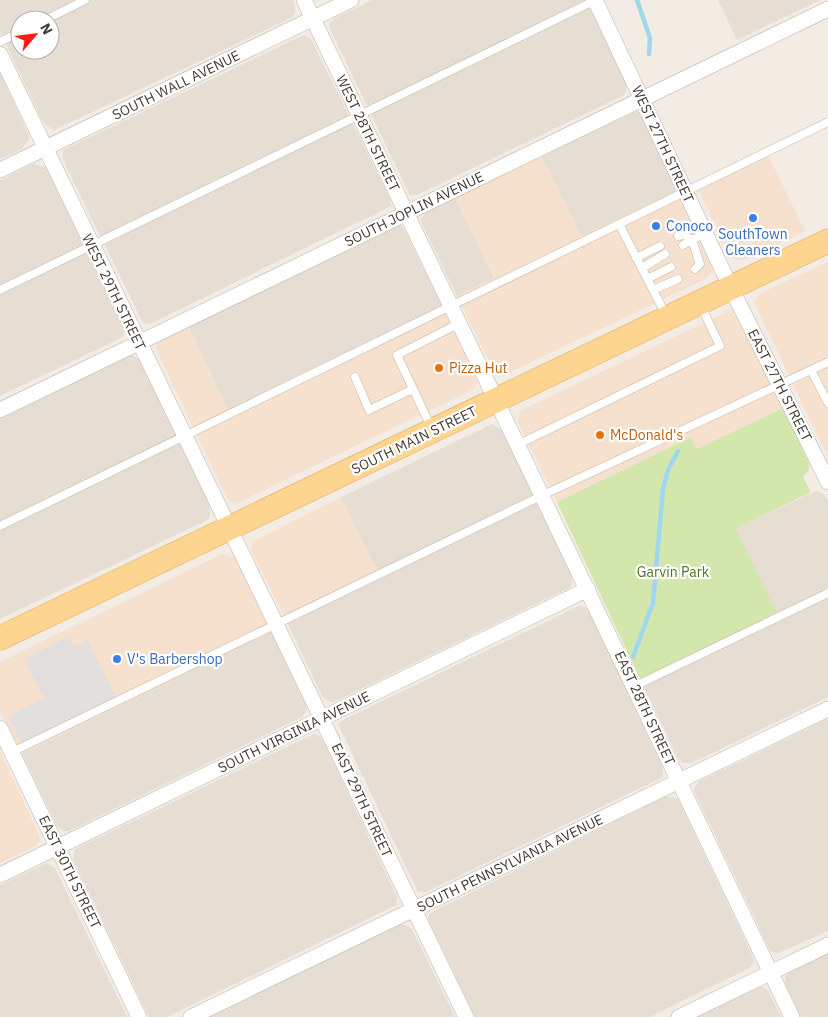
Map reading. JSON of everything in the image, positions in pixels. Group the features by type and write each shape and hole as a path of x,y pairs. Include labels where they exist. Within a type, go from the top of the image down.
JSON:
{"main road":[{"name":"SOUTH MAIN STREET","path":"0,638 828,241"}],"street":[{"name":"WEST 28TH STREET","path":"304,0 498,400"},
{"name":"SOUTH WALL AVENUE","path":"0,170 351,0"},
{"name":"WEST 27TH STREET","path":"595,0 685,192 698,236 731,288"},
{"name":"SOUTH JOPLIN AVENUE","path":"0,410 828,9"},
{"name":"WEST 29TH STREET","path":"0,54 230,529"},
{"name":"EAST 27TH STREET","path":"731,288 827,477"},
{"name":"EAST 28TH STREET","path":"498,400 792,1017"},
{"name":"EAST 29TH STREET","path":"230,529 466,1017"},
{"name":"SOUTH VIRGINIA AVENUE","path":"0,875 588,589"},
{"name":"SOUTH PENNSYLVANIA AVENUE","path":"191,1017 828,709"},
{"name":"EAST 30TH STREET","path":"0,728 139,1017"},
{"path":"679,1017 828,945"}],"lane":[{"path":"60,12 85,0"},
{"path":"0,290 595,0"},
{"path":"0,526 828,122"},
{"path":"619,224 668,319"},
{"path":"678,236 698,236"},
{"path":"683,245 698,236"},
{"path":"695,269 700,264 698,236"},
{"path":"636,258 660,246"},
{"path":"642,268 665,254"},
{"path":"690,258 698,254"},
{"path":"647,279 671,267"},
{"path":"653,290 678,279"},
{"path":"519,444 720,346 699,304"},
{"path":"432,432 397,355 460,323"},
{"path":"12,752 543,495 828,362"},
{"path":"811,370 828,403"},
{"path":"355,377 369,410 413,389"},
{"path":"635,686 828,593"}],"shaded area":[{"path":"0,0 293,0 296,11 291,18 54,130 45,124 41,118 14,60 60,60 60,10 10,10 10,52 0,31"},
{"path":"373,0 586,0 627,84 626,91 624,95 417,195 410,195 329,24 335,18"},
{"path":"718,0 820,0 737,40"},
{"path":"304,35 311,39 391,201 391,206 150,324 143,323 63,160 63,150"},
{"path":"0,72 30,138 22,149 0,159"},
{"path":"637,111 643,116 679,190 581,236 541,156"},
{"path":"765,149 805,231 743,260 736,260 731,256 695,183"},
{"path":"541,156 581,236 679,190 714,269 707,278 502,376 492,367 457,296 494,278 455,198"},
{"path":"33,164 46,167 125,332 121,338 0,396 0,180"},
{"path":"455,198 494,278 457,296 420,220 426,212"},
{"path":"400,225 404,229 442,306 228,409 188,326"},
{"path":"828,262 828,457 754,302 759,294"},
{"path":"442,306 476,377 477,383 474,389 235,504 227,498 155,347 158,342 188,326 228,409"},
{"path":"731,310 738,315 783,408 697,449 690,437 557,502 518,422 520,411"},
{"path":"132,355 139,359 210,505 210,517 0,619 0,417"},
{"path":"492,424 503,431 573,578 571,587 334,702 330,702 322,696 284,616 377,571 341,497"},
{"path":"816,491 823,494 828,501 828,697 692,763 683,763 679,760 641,681 736,529"},
{"path":"341,497 377,571 284,616 251,550 252,542"},
{"path":"222,554 235,557 271,632 22,754 0,710 0,662"},
{"path":"581,605 589,610 663,768 663,777 426,892 418,892 338,724"},
{"path":"271,632 306,705 307,710 302,717 69,831 64,831 57,826 22,754"},
{"path":"68,637 74,646 87,640 116,697 23,745 8,716 44,698 24,659"},
{"path":"828,719 828,931 776,954 770,950 694,791 695,786 700,781"},
{"path":"314,734 322,738 397,897 396,905 167,1017 149,1017 73,859 75,849"},
{"path":"0,751 39,835 40,841 34,847 0,863"},
{"path":"666,796 678,799 753,957 754,961 750,968 649,1017 475,1017 430,923 428,918 430,913"},
{"path":"47,863 55,868 127,1017 0,1017 0,885"},
{"path":"400,925 405,925 412,929 455,1017 208,1017"},
{"path":"828,952 828,1017 801,1017 785,983 786,974"},
{"path":"758,987 768,990 781,1017 696,1017"}],"green space":[{"name":"Garvin Park","path":"783,408 809,463 809,470 803,477 811,492 736,529 778,616 641,681 557,502 691,437 697,449"}],"waterway":[{"path":"637,0 650,38 649,54"},
{"path":"633,657 653,603 663,489 668,470 678,451"}],"place":[{"name":"SouthTown Cleaners","path":"753,218"},
{"name":"Conoco","path":"656,226"},
{"name":"Pizza Hut","path":"439,368"},
{"name":"McDonald's","path":"600,435"},
{"name":"V's Barbershop","path":"117,659"}]}
